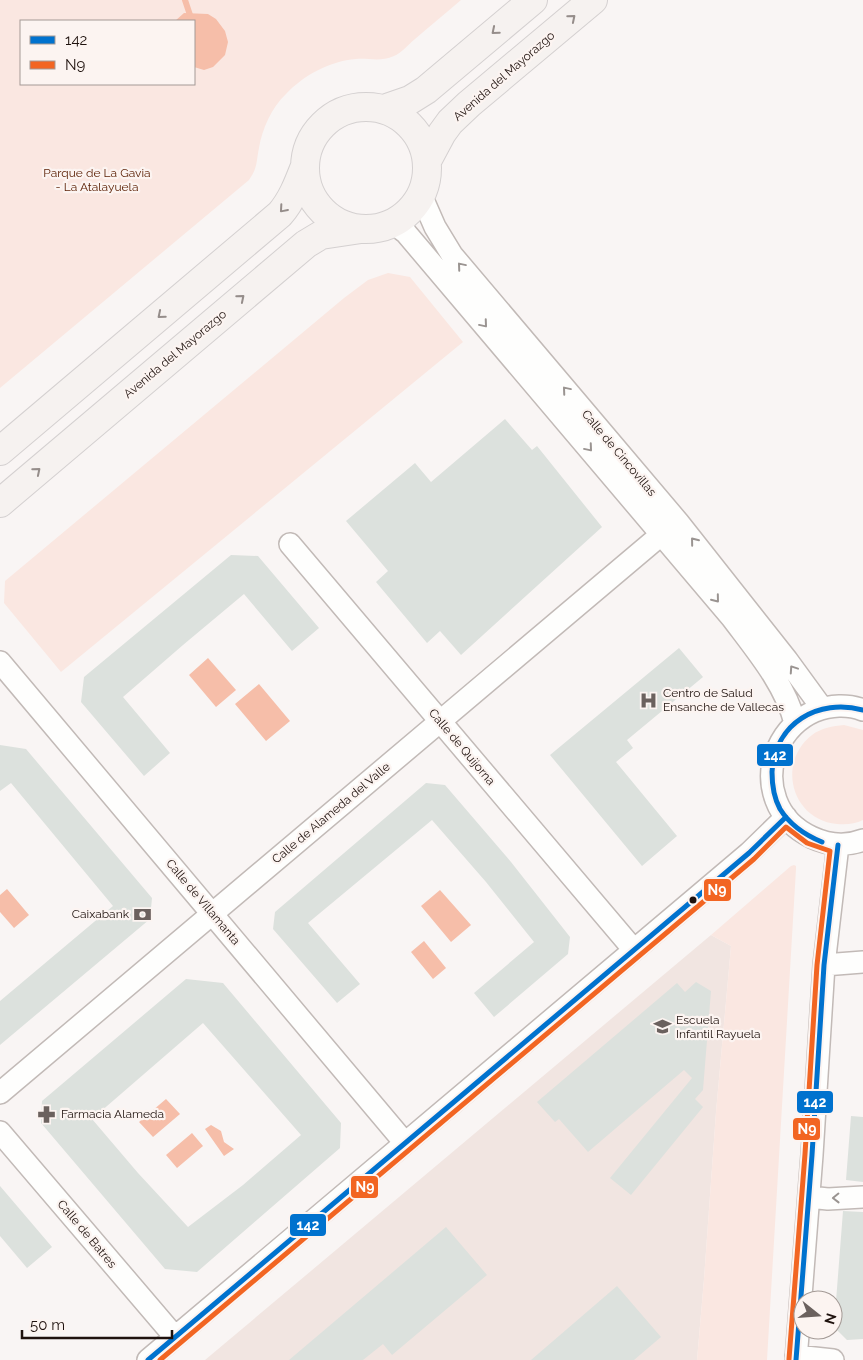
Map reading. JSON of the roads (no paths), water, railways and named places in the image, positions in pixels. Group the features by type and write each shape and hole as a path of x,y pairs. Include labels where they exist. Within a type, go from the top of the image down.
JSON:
{"main road":[{"path":"384,109 410,100 426,90 533,0"},
{"name":"Avenida del Mayorazgo","path":"427,161 450,122 593,0"},
{"path":"0,451 288,206 305,166 306,156 313,137 326,121 344,111 364,107 384,109 400,117 413,129 422,144 427,161 426,178 421,195 409,212 393,223 374,229 340,223 322,210 311,194 305,166"},
{"name":"Avenida del Mayorazgo","path":"0,503 306,244 321,235 361,228"}],"street":[{"name":"Calle de Cincovillas","path":"421,195 435,227 452,255 678,522 787,660 822,708"},
{"name":"Calle de Cincovillas","path":"393,223 406,233 722,605 754,647 785,695 791,707 795,723"},
{"name":"Calle de Alameda del Valle","path":"0,1093 662,534"},
{"name":"Calle de Quijorna","path":"290,544 634,950"},
{"name":"Calle de Villamanta","path":"0,662 405,1143"},
{"path":"863,710 841,706 822,708 807,714 784,735 776,751 772,769 772,786 776,801 786,817 797,828 822,842 838,845 863,840"},
{"path":"148,1360 634,950 749,852 786,817"},
{"path":"833,1360 796,1358 809,1197 824,965 838,845"},
{"path":"824,965 863,962"},
{"name":"Calle de Batres","path":"0,1132 175,1337"},
{"path":"809,1197 863,1197"}],"waterway":[{"path":"185,0 192,20"}],"place":[{"name":"Centro de Salud Ensanche de Vallecas","path":"649,700"},
{"name":"Caixabank","path":"143,914"},
{"name":"Escuela Infantil Rayuela","path":"662,1027"},
{"name":"Farmacia Alameda","path":"47,1114"}],"park label":[{"name":"Parque de La Gavia - La Atalayuela","path":"97,180"}]}
